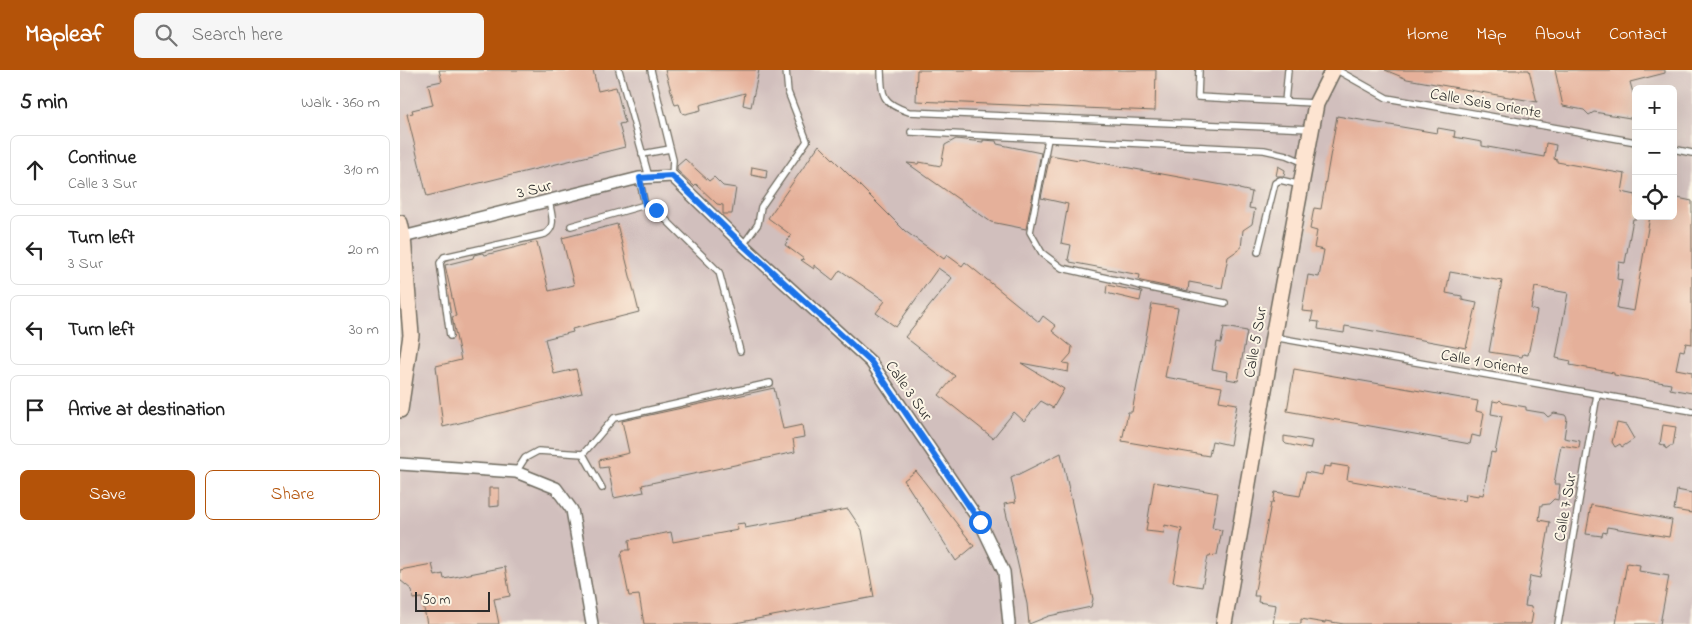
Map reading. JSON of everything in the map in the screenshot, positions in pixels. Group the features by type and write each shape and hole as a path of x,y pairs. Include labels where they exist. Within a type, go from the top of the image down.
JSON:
{"street":[{"name":"Calle 5 Sur","path":"1224,624 1272,337 1311,129 1316,104 1333,70"},
{"name":"Calle 3 Sur","path":"672,176 743,245 871,362 980,522 1004,572 1009,624"},
{"name":"3 Sur","path":"402,230 549,201 644,178 672,176"},
{"path":"400,410 404,362 411,335 402,230"},
{"path":"400,464 516,472 556,488 572,510 592,624"}],"lane":[{"path":"619,70 642,154 645,205"},
{"path":"651,70 673,160 672,176"},
{"path":"743,245 758,224 761,207 807,141 788,92 786,70"},
{"path":"881,70 882,92 891,106 909,112 1311,129"},
{"path":"1199,70 1198,97 1316,104"},
{"path":"1285,102 1288,70"},
{"name":"Calle Seis Oriente","path":"1337,70 1386,98 1632,141"},
{"path":"910,132 1264,150 1305,163"},
{"path":"1048,139 1030,232 1042,253 1062,268 1225,303"},
{"path":"642,154 670,149"},
{"path":"1677,150 1692,152"},
{"path":"1258,252 1275,183 1280,180 1301,185"},
{"path":"450,336 440,263 444,257 545,234 551,230 553,225 549,201"},
{"path":"570,226 645,205 656,210 719,272 740,351"},
{"name":"Calle 1 Oriente","path":"1272,337 1692,412"},
{"path":"583,454 614,418 770,383"},
{"name":"Calle 7 Sur","path":"1558,624 1597,394"},
{"path":"516,472 525,458 538,451 583,454"},
{"path":"583,454 602,488"}],"shaded area":[{"path":"400,70 1692,70 1692,624 400,624"}],"building":[{"path":"439,70 593,70 598,91 616,87 625,123 619,124 625,147 427,196 407,114 413,113 412,110 433,105 428,84 442,81"},
{"path":"665,70 759,70 751,107 743,105 745,93 700,105 701,110 685,114 682,113 679,104 675,105"},
{"path":"917,70 1156,70 1155,111 916,101"},
{"path":"1385,70 1529,70 1537,102 1407,79"},
{"path":"1555,70 1665,70 1665,73 1630,82 1632,89 1632,118 1594,112 1589,115 1584,110 1563,106"},
{"path":"1337,116 1437,133 1438,128 1455,131 1454,137 1482,142 1482,146 1544,157 1546,143 1556,145 1554,159 1557,162 1625,174 1622,192 1632,194 1633,220 1625,263 1619,262 1617,279 1622,280 1617,308 1634,311 1649,220 1677,220 1677,198 1692,201 1692,344 1686,343 1684,351 1680,350 1676,369 1692,372 1692,393 1670,389 1671,384 1614,375 1614,373 1570,365 1571,361 1556,358 1568,293 1535,287 1531,309 1537,311 1528,355 1523,354 1522,357 1489,352 1502,281 1450,272 1446,293 1462,296 1462,300 1477,303 1466,348 1345,326 1344,333 1318,329 1319,322 1311,321 1313,312 1302,311 1308,275 1319,277 1324,250 1314,248 1317,231 1310,229 1314,208 1321,209"},
{"path":"956,139 983,142 983,140 996,141 997,144 1041,153 1026,229 991,222 907,163 918,164 919,162 941,166 945,145"},
{"path":"819,145 905,231 944,259 947,255 962,266 965,262 1039,322 1043,316 1056,326 1052,331 1072,347 1071,354 1063,363 1069,364 1068,372 1021,363 1064,389 1053,408 1041,401 1024,421 1014,412 993,438 939,395 955,376 905,337 952,278 938,268 896,327 876,313 885,301 840,270 833,280 814,265 814,269 801,260 804,259 785,245 791,235 768,218"},
{"path":"1050,155 1239,188 1252,192 1249,208 1255,209 1252,224 1243,230 1241,248 1228,257 1222,288 1189,282 1188,291 1141,281 1139,280 1140,275 1070,262 1068,260 1071,245 1061,243 1068,204 1041,198"},
{"path":"685,159 709,181 714,177 723,186 736,188 732,214 723,214 723,205 717,204 696,184 694,186 677,170 677,166"},
{"path":"1278,166 1285,170 1284,176 1276,176"},
{"path":"752,167 767,170 766,178 751,175"},
{"path":"617,224 639,312 572,329 573,332 545,339 554,374 576,369 582,393 443,427 436,366 461,360 452,317 456,316 445,265 473,258 474,255 482,253 485,255 537,242 549,291 574,285 562,238"},
{"path":"1107,285 1142,292 1140,301 1106,293"},
{"path":"1152,304 1178,308 1165,377 1222,387 1219,401 1237,404 1230,445 1212,441 1209,456 1122,441 1128,412 1132,412"},
{"path":"1224,327 1247,331 1238,381 1227,379 1228,372 1212,369 1217,342 1221,343"},
{"path":"1294,369 1478,401 1476,411 1484,413 1480,437 1472,435 1470,444 1287,411"},
{"path":"774,388 783,429 802,425 804,437 793,439 795,452 642,485 644,492 614,498 608,467 600,468 599,460 629,453 622,421"},
{"path":"1500,400 1503,403 1526,407 1526,410 1544,413 1548,417 1554,413 1565,415 1567,418 1564,438 1580,441 1579,448 1561,445 1554,484 1560,484 1558,500 1554,499 1549,504 1541,505 1539,520 1550,522 1540,578 1530,576 1525,606 1532,607 1531,624 1344,624 1301,619 1301,624 1273,624 1276,605 1258,602 1259,596 1254,596 1271,503 1273,503 1275,492 1300,496 1306,472 1322,475 1324,466 1331,467 1331,464 1349,467 1347,480 1465,501 1466,494 1483,495 1491,452 1495,453 1502,416 1491,414 1493,401 1498,402"},
{"path":"1617,423 1626,425 1634,439 1622,447 1620,444 1615,447 1612,442"},
{"path":"1663,425 1676,427 1673,446 1666,449 1664,445 1660,444"},
{"path":"1284,436 1312,441 1310,449 1286,444"},
{"path":"1061,453 1093,599 1091,607 1049,616 1029,624 1027,604 1004,504 1016,502 1011,478"},
{"path":"916,471 974,546 956,561 904,480"},
{"path":"1154,482 1218,493 1212,528 1222,530 1217,555 1208,556 1202,587 1173,582 1182,529 1165,525 1164,533 1146,531"},
{"path":"489,488 499,488 499,506 489,507"},
{"path":"1677,490 1692,493 1692,513 1674,510"},
{"path":"1591,505 1672,520 1669,537 1607,527 1606,533 1603,532 1602,536 1586,534"},
{"path":"848,509 862,530 874,597 730,624 644,624 639,595 629,596 621,556 623,550 630,550 629,540 671,532 673,542 738,530 736,524 744,523 745,528"},
{"path":"1627,563 1640,565 1639,571 1669,576 1660,624 1616,624"},
{"path":"432,564 435,576 443,574 444,579 505,567 510,596 494,599 499,624 427,624 422,598 413,599 412,590 400,580 400,570"}],"route":[{"path":"656,210 645,205 640,178 672,176 743,245 871,362 980,522"}]}
